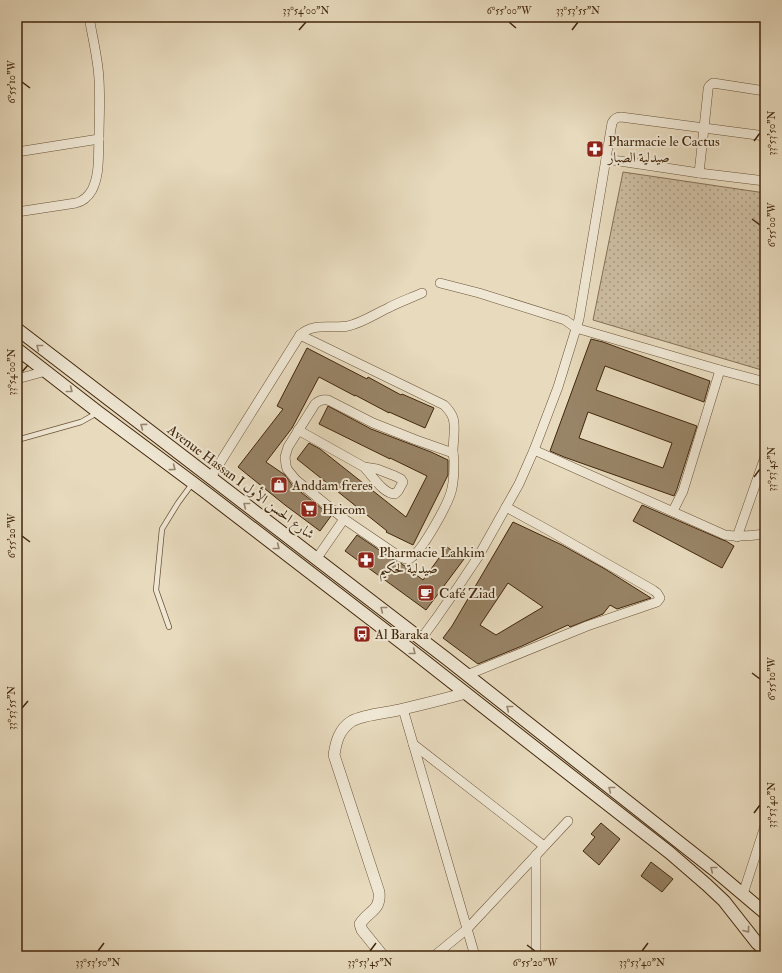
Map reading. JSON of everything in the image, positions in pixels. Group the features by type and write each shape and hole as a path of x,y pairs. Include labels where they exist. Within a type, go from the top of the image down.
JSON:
{"main road":[{"name":"Avenue Hassan I شارع الحسن الأول","path":"17,329 447,659 707,864 765,913"},
{"path":"17,349 407,647 670,853 716,893 730,908 757,943 765,950"},
{"path":"730,908 731,900 734,896 743,894"}],"street":[{"path":"17,212 83,201 88,197 92,190 96,178 98,163 100,120 98,68 89,17"},
{"path":"699,173 708,87 713,83 765,91"},
{"path":"421,639 478,557 519,484 534,450 558,387 579,319 612,123 616,118 621,117 765,136"},
{"path":"17,152 99,139"},
{"path":"606,159 765,181"},
{"path":"440,283 479,293 565,320 576,328 765,382"},
{"path":"211,477 300,334 313,328 346,326 353,324 422,293"},
{"path":"300,334 444,405 451,412 454,420 454,479 452,490 441,515 416,553 410,558 405,559 400,557 344,519 296,480 287,469 285,461 288,447 315,404 319,401 328,400 374,423 453,453"},
{"path":"673,511 683,491 720,370"},
{"path":"17,379 46,371"},
{"path":"298,430 364,467"},
{"path":"534,450 725,535 737,537 765,534"},
{"path":"737,537 765,457"},
{"path":"467,675 587,626 657,602 660,598 658,593 653,590 506,507"},
{"path":"317,558 344,519"},
{"path":"383,956 362,930 360,924 364,918 377,907 380,899 334,755 336,741 342,730 352,722 366,717 466,693"},
{"path":"403,709 475,956"},
{"path":"413,744 544,846"},
{"path":"434,956 467,929 568,821"},
{"path":"743,894 765,826"},
{"path":"536,854 536,956"}],"lane":[{"path":"17,440 81,422 98,412"},
{"path":"170,627 156,590 162,529 178,503 193,483"}],"shaded area":[{"path":"623,172 765,193 765,371 593,320"}],"building":[{"path":"591,339 710,381 704,402 605,366 596,390 697,426 674,496 550,451","holes":["588,412 672,443 663,468 579,438"]},
{"path":"307,348 367,379 368,377 401,395 402,394 434,408 425,428 389,413 319,377 292,428 266,462 285,475 292,485 331,516 320,531 238,467 283,409 277,406"},
{"path":"328,406 371,429 448,460 448,475 413,545 386,532 387,531 297,459 309,443 320,449 406,517 427,476 319,424"},
{"path":"642,505 726,541 734,546 722,568 633,521"},
{"path":"513,522 562,545 605,569 651,598 617,609 610,605 603,614 570,627 568,625 478,664 443,638 452,626","holes":["508,583 543,607 496,635 480,625"]},
{"path":"357,535 402,564 423,580 447,547 464,559 426,610 345,551"},
{"path":"601,823 620,839 599,865 583,851 595,837 591,834"},
{"path":"651,862 673,879 662,892 641,876"}],"place":[{"name":"Pharmacie le Cactus صيدلية الصبار","path":"595,149"},
{"name":"Anddam freres","path":"279,485"},
{"name":"Hricom","path":"309,509"},
{"name":"Pharmacie Lahkim صيدلية لحكيم","path":"366,560"},
{"name":"Café Ziad","path":"426,593"},
{"name":"Al Baraka","path":"362,634"}]}
